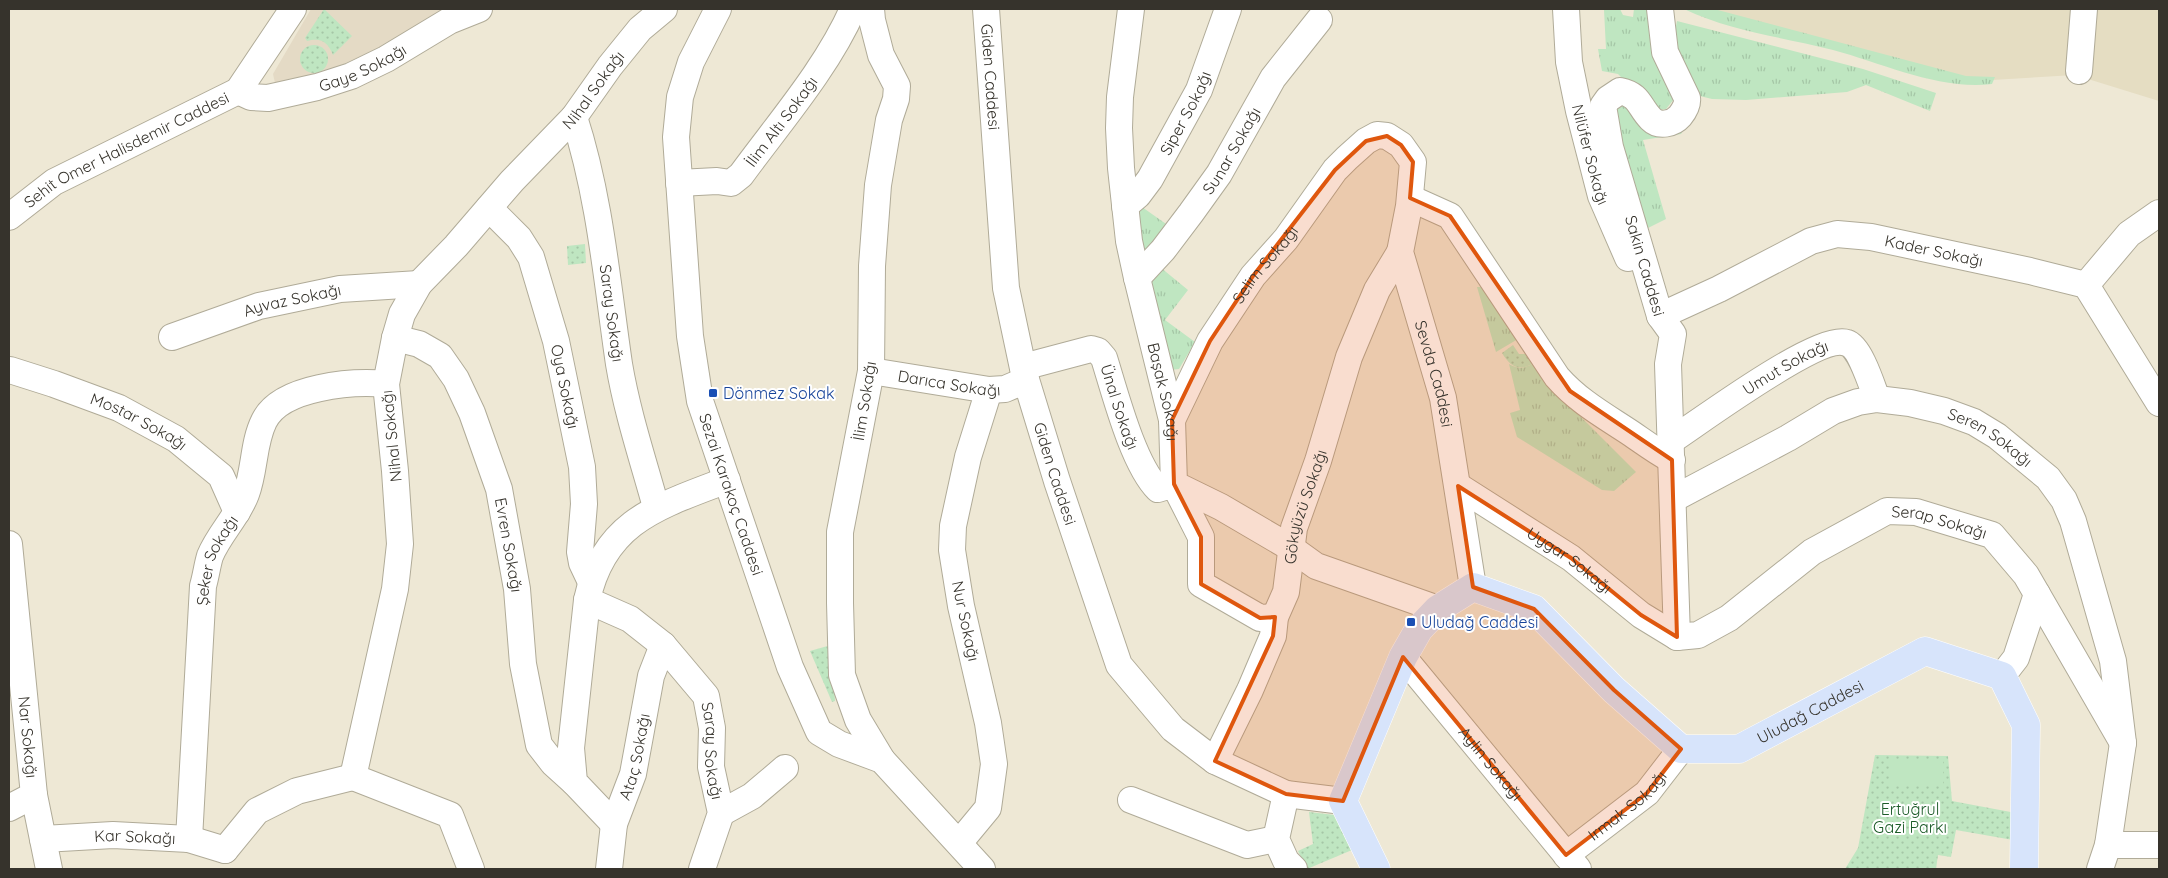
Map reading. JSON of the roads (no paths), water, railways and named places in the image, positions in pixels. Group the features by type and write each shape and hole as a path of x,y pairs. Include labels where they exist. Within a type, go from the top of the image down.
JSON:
{"main road":[{"path":"1376,869 1343,801 1403,657 1419,628 1438,608 1473,586 1534,609 1614,690 1681,749"},
{"name":"Uludağ Caddesi","path":"1681,749 1739,749 1925,651 2002,676"},
{"path":"2002,676 2026,725 2024,869"}],"street":[{"name":"Sehit Omer Halisdemir Caddesi","path":"9,217 54,182 238,92 293,9"},
{"name":"Gaye Sokağı","path":"238,92 251,97 268,98 317,87 351,76 386,59 449,21 479,9"},
{"name":"Nihal Sokağı","path":"353,777 395,589 400,544 386,384 402,314 419,284 456,246 512,181 574,117 610,66 640,29 664,9"},
{"name":"Sezai Karakoç Caddesi","path":"718,9 691,62 680,96 676,137 690,336 699,392 790,667 819,732 839,744 882,760 982,869"},
{"name":"İlim Altı Sokağı","path":"679,183 717,181 731,183 741,175 802,93 844,29 853,9"},
{"name":"İlim Sokağı","path":"871,9 880,55 897,86 878,185 872,266 871,371 840,532 840,604 842,675 858,720 882,760"},
{"name":"Giden Caddesi","path":"986,9 1006,288 1024,374 1056,480 1119,666 1173,729 1215,761 1286,794 1343,801"},
{"name":"Başak Sokağı","path":"1131,9 1120,97 1119,128 1125,206 1136,278 1172,420 1174,484"},
{"name":"Siper Sokağı","path":"1125,206 1138,196 1150,179 1199,90 1228,9"},
{"name":"Nilüfer Sokağı","path":"1566,9 1569,62 1579,112 1601,196 1628,258 1660,316"},
{"name":"Sakin Caddesi","path":"1660,9 1665,52 1687,98 1683,113 1674,121 1665,124 1657,122 1651,119 1635,97 1620,91 1608,99 1603,106 1610,147 1660,316 1673,334 1668,364 1678,637"},
{"path":"2079,72 2084,9"},
{"name":"Sunar Sokağı","path":"1136,278 1163,250 1219,174 1273,78 1319,20"},
{"name":"Saray Sokağı","path":"574,117 581,138 594,198 611,291 620,366 636,435 656,507"},
{"name":"Selim Sokağı","path":"1172,420 1210,341 1253,276 1286,240 1335,170 1366,141 1377,136 1386,136"},
{"name":"Sevda Caddesi","path":"1386,136 1401,145 1413,162 1410,198 1400,252 1443,398 1473,586"},
{"path":"1410,198 1450,216 1557,377 1570,391 1585,404 1652,450 1672,450"},
{"name":"Oya Sokağı","path":"489,208 519,238 531,257 556,341 582,467 584,504 580,552 589,591"},
{"path":"2159,213 2129,234 2086,285 2159,403"},
{"name":"Kader Sokağı","path":"1660,316 1719,289 1811,241 1837,234 1871,237 2086,285"},
{"name":"Gökyüzü Sokağı","path":"1215,761 1274,636 1275,617 1286,592 1294,528 1318,461 1349,357 1377,290 1400,252"},
{"name":"Ayvaz Sokağı","path":"172,337 259,306 340,289 419,284"},
{"name":"Evren Sokağı","path":"395,338 419,344 440,356 456,379 472,413 499,489 517,589 522,664 539,745 574,782"},
{"name":"Umut Sokağı","path":"1672,450 1785,365 1820,347 1839,341 1849,343 1857,351 1877,399"},
{"name":"Ünal Sokağı","path":"1024,374 1091,349 1098,351 1104,358 1126,429 1150,481 1158,489 1174,484"},
{"name":"Darıca Sokağı","path":"871,371 989,390 1005,389 1024,374"},
{"name":"Mostar Sokağı","path":"9,374 54,384 119,408 176,438 221,476 237,512"},
{"name":"Şeker Sokağı","path":"189,839 203,586 210,556 246,496 257,439 265,419 278,405 295,395 344,384 361,382 386,384"},
{"name":"Nur Sokağı","path":"959,843 988,808 994,764 988,723 961,606 952,550 954,526 968,457 989,390"},
{"name":"Seren Sokağı","path":"1673,499 1833,412 1858,402 1877,399 1910,403 1974,422 2025,457 2048,478 2064,500 2073,521 2113,661 2123,743 2108,845 2100,869"},
{"name":"Oya Sokağı","path":"574,782 570,748 589,591 598,562 611,544 656,507 727,480"},
{"path":"1174,484 1221,507 1291,548 1316,566 1438,608"},
{"path":"1174,484 1201,537 1201,584 1260,618 1275,617"},
{"name":"Uygar Sokağı","path":"1458,486 1571,558 1641,615 1678,637"},
{"name":"Serap Sokağı","path":"1678,637 1687,638 1698,635 1729,618 1812,552 1886,511 1916,512 1992,535 2026,575 2123,743"},
{"name":"Nar Sokağı","path":"9,544 34,795 49,869"},
{"name":"Saray Sokağı","path":"589,591 630,619 663,645 706,696 712,728 711,767 721,813 702,869"},
{"path":"2002,676 2016,658 2037,594"},
{"name":"Ataç Sokağı","path":"609,869 614,824 633,774 650,676 663,645"},
{"name":"Aylin Sokağı","path":"1403,657 1572,862"},
{"name":"Irmak Sokağı","path":"1572,862 1647,793 1681,749"},
{"path":"721,813 752,796 785,768"},
{"path":"224,860 257,811 297,791 353,777 450,816 471,869"},
{"path":"574,782 614,824"},
{"path":"1286,794 1276,840 1286,861 1294,869"},
{"path":"9,808 34,795"},
{"path":"1130,800 1247,845 1276,840"},
{"name":"Kar Sokağı","path":"43,839 113,835 189,839 224,860"},
{"path":"2108,845 2159,845"}],"place":[{"name":"Dönmez Sokak","path":"713,393"},
{"name":"Uludağ Caddesi","path":"1411,622"}],"park label":[{"name":"Ertuğrul Gazi Parkı","path":"1910,818"}]}
